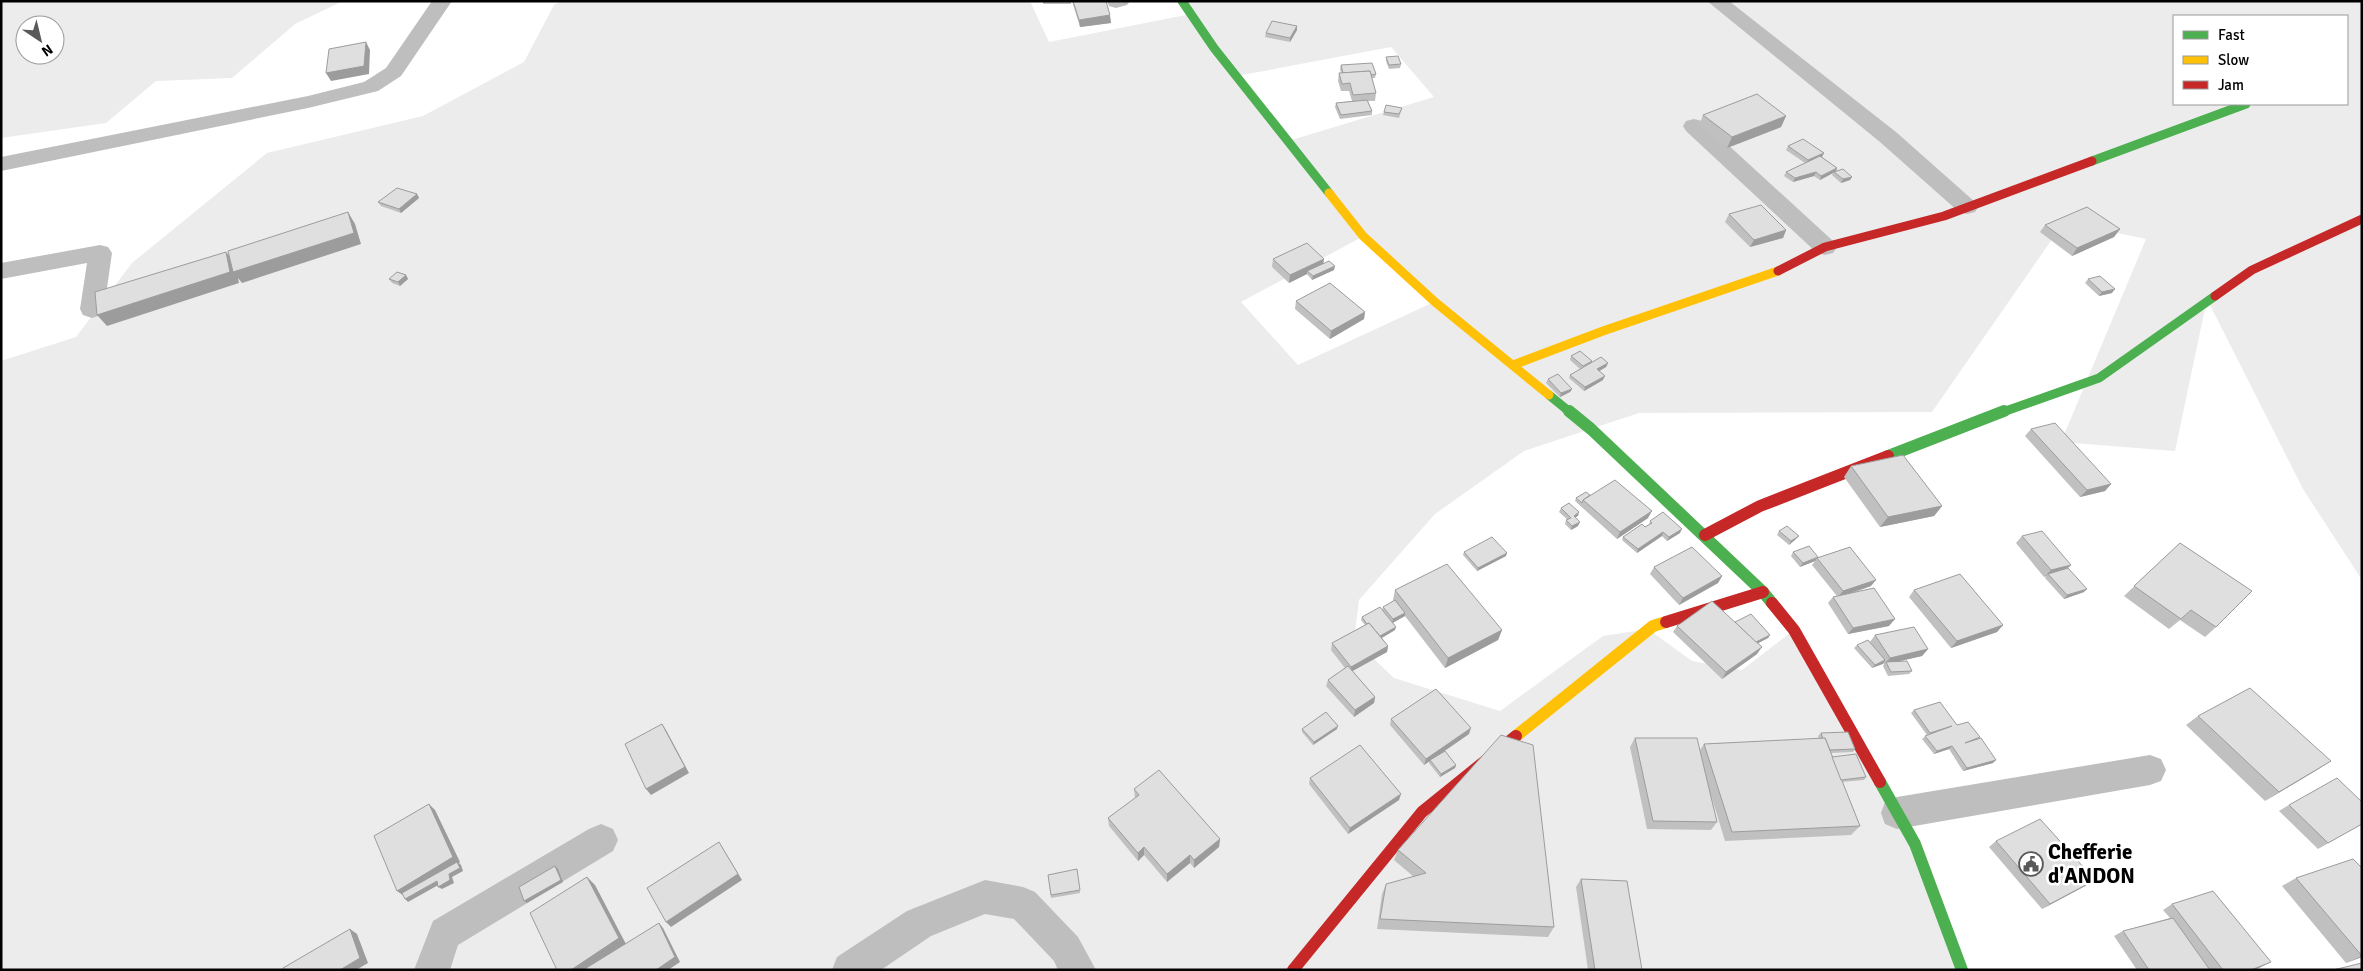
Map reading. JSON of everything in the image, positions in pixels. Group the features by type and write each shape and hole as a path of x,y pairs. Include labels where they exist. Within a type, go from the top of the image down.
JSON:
{"street":[{"path":"1,164 308,102 371,87 394,72 442,1"},
{"path":"1182,1 1214,48 1363,236 1434,302 1591,429 1763,592 1794,630 1915,844 1962,970"},
{"path":"1717,1 1888,137 1967,207"},
{"path":"1513,366 1603,331 1781,270 1825,247 1944,216 2243,105"},
{"path":"1694,126 1825,247"},
{"path":"1705,535 1760,506 1982,419 2099,378 2252,270 2362,219"},
{"path":"1,272 100,253 92,310"},
{"path":"1293,970 1422,812 1653,626 1763,592"},
{"path":"1897,813 2150,770"},
{"path":"432,970 445,932 601,840"},
{"path":"850,970 919,923 985,896 1023,904 1066,949 1078,970"}],"shaded area":[{"path":"1,1 343,1 295,24 232,78 156,81 106,123 1,138"},
{"path":"561,1 1030,1 1049,42 1191,14 1182,1 2362,1 2362,580 2303,489 2207,299 2175,451 2061,442 2146,239 2064,222 1932,412 1639,413 1524,451 1435,514 1359,600 1354,640 1394,678 1500,711 1603,636 1648,629 1692,661 1742,670 1794,630 1915,844 1957,970 1,970 1,361 76,337 132,263 267,153 423,116 524,62 554,5","holes":["1391,47 1434,97 1288,141 1237,76","1362,237 1434,302 1298,365 1241,302"]}],"building":[{"path":"1073,1 1106,1 1110,15 1079,20"},
{"path":"1272,21 1297,26 1290,38 1266,33"},
{"path":"366,42 364,66 326,73 329,49"},
{"path":"1398,56 1401,64 1389,65 1386,57"},
{"path":"1372,63 1376,74 1371,75 1370,71 1343,73 1341,65"},
{"path":"1370,71 1376,93 1353,95 1350,83 1342,84 1339,73"},
{"path":"1757,94 1786,116 1732,137 1703,115"},
{"path":"1367,100 1372,111 1341,115 1336,103"},
{"path":"1386,105 1402,108 1399,114 1384,112"},
{"path":"1803,139 1824,153 1808,160 1788,146"},
{"path":"1820,156 1837,168 1821,176 1816,172 1795,178 1786,172"},
{"path":"1843,169 1852,177 1843,179 1834,172"},
{"path":"397,188 417,194 399,209 378,202"},
{"path":"1761,205 1786,230 1754,240 1729,214"},
{"path":"2087,207 2120,229 2077,248 2045,225"},
{"path":"348,212 354,233 233,272 228,251"},
{"path":"1307,243 1324,259 1290,275 1273,259"},
{"path":"226,252 230,272 97,315 95,292"},
{"path":"1329,261 1335,266 1313,276 1307,271"},
{"path":"397,272 406,275 398,282 389,279"},
{"path":"2100,276 2115,289 2102,292 2088,279"},
{"path":"1330,283 1365,312 1331,331 1296,301"},
{"path":"1580,351 1592,361 1583,366 1571,356"},
{"path":"1601,357 1608,363 1597,369 1605,376 1585,387 1570,375"},
{"path":"1558,374 1572,389 1561,393 1548,379"},
{"path":"2055,423 2111,484 2087,490 2031,429"},
{"path":"1903,455 1942,506 1888,517 1851,466"},
{"path":"1615,480 1652,511 1620,532 1583,500"},
{"path":"1586,492 1590,495 1582,503 1576,498"},
{"path":"1569,503 1579,512 1574,516 1580,522 1572,526 1566,520 1571,518 1561,508"},
{"path":"1663,512 1682,529 1669,537 1663,532 1638,549 1623,537 1642,524 1645,527 1652,523 1650,521"},
{"path":"1787,526 1799,536 1791,541 1779,531"},
{"path":"2042,531 2071,565 2051,570 2022,536"},
{"path":"1492,537 1507,553 1478,568 1464,552"},
{"path":"2180,543 2252,591 2216,627 2191,610 2181,619 2134,586"},
{"path":"1809,546 1818,557 1803,563 1793,552"},
{"path":"1692,547 1722,576 1683,598 1654,567"},
{"path":"1850,547 1876,580 1843,591 1817,558"},
{"path":"1447,564 1502,630 1448,658 1395,590"},
{"path":"2068,568 2087,589 2067,595 2048,574"},
{"path":"1960,574 2003,625 1957,641 1914,590"},
{"path":"1874,588 1895,619 1853,628 1833,597"},
{"path":"1395,600 1405,613 1393,619 1383,607"},
{"path":"1712,601 1762,647 1726,672 1677,626"},
{"path":"1380,607 1396,627 1380,636 1362,617"},
{"path":"1751,614 1770,635 1756,642 1735,622"},
{"path":"1369,623 1388,646 1351,667 1332,643"},
{"path":"1914,627 1928,649 1890,658 1875,635"},
{"path":"1868,640 1885,660 1875,665 1857,645"},
{"path":"1907,661 1912,671 1891,672 1886,662"},
{"path":"1348,666 1375,697 1355,710 1328,680"},
{"path":"2250,688 2331,761 2279,792 2198,716"},
{"path":"1436,689 1471,728 1426,759 1391,719"},
{"path":"1940,702 1957,725 1968,722 1980,737 1965,743 1981,738 1996,760 1967,768 1952,746 1937,751 1925,736 1952,726 1930,733 1914,710"},
{"path":"1326,712 1338,726 1314,742 1302,729"},
{"path":"662,724 685,767 646,789 625,744"},
{"path":"1848,732 1855,749 1830,750 1821,733"},
{"path":"1501,735 1533,745 1554,927 1380,919 1386,884 1426,873 1398,850"},
{"path":"1635,738 1697,738 1717,822 1653,821"},
{"path":"1825,738 1860,826 1732,832 1704,744"},
{"path":"1360,745 1401,794 1350,828 1310,778"},
{"path":"1445,751 1456,765 1441,774 1430,760"},
{"path":"1856,754 1866,777 1841,780 1832,757"},
{"path":"1159,770 1220,839 1194,860 1190,855 1167,874 1144,847 1138,853 1108,818 1139,795 1134,789"},
{"path":"2337,778 2362,802 2362,824 2328,843 2289,805"},
{"path":"429,804 453,857 397,891 374,836"},
{"path":"2040,819 2095,880 2050,904 1996,841"},
{"path":"719,842 738,874 666,922 647,888"},
{"path":"2353,859 2362,868 2362,956 2296,878"},
{"path":"457,862 460,868 449,874 450,880 438,887 437,881 405,899 402,893"},
{"path":"555,866 561,880 524,901 519,887"},
{"path":"1077,869 1080,890 1051,895 1048,875"},
{"path":"587,877 619,938 571,970 557,970 530,913"},
{"path":"1581,879 1627,881 1642,970 1595,970"},
{"path":"2213,891 2271,962 2251,970 2223,970 2172,904"},
{"path":"2173,918 2210,970 2149,970 2123,931"},
{"path":"659,923 675,957 656,970 583,970"},
{"path":"350,929 360,958 340,970 284,970 283,968"},
{"path":"2362,963 2362,970 2333,970"}],"traffic: fast":[{"path":"1182,1 1214,48 1329,193"},
{"path":"2092,161 2243,105"},
{"path":"1888,456 1982,419 2099,378 2215,296"},
{"path":"1549,395 1591,429 1763,592 1772,603"},
{"path":"1880,782 1915,844 1962,970"}],"traffic: slow":[{"path":"1329,193 1363,236 1435,302 1549,395"},
{"path":"1513,365 1603,331 1778,271"},
{"path":"1516,736 1653,626 1666,622"}],"traffic: jam":[{"path":"1778,271 1825,247 1944,216 2092,161"},
{"path":"2215,296 2252,270 2362,219"},
{"path":"1705,535 1760,506 1888,456"},
{"path":"1666,622 1763,592"},
{"path":"1772,603 1794,630 1880,782"},
{"path":"1293,970 1422,812 1516,736"}],"place":[{"name":"Chefferie d'ANDON","path":"2031,864"}]}
